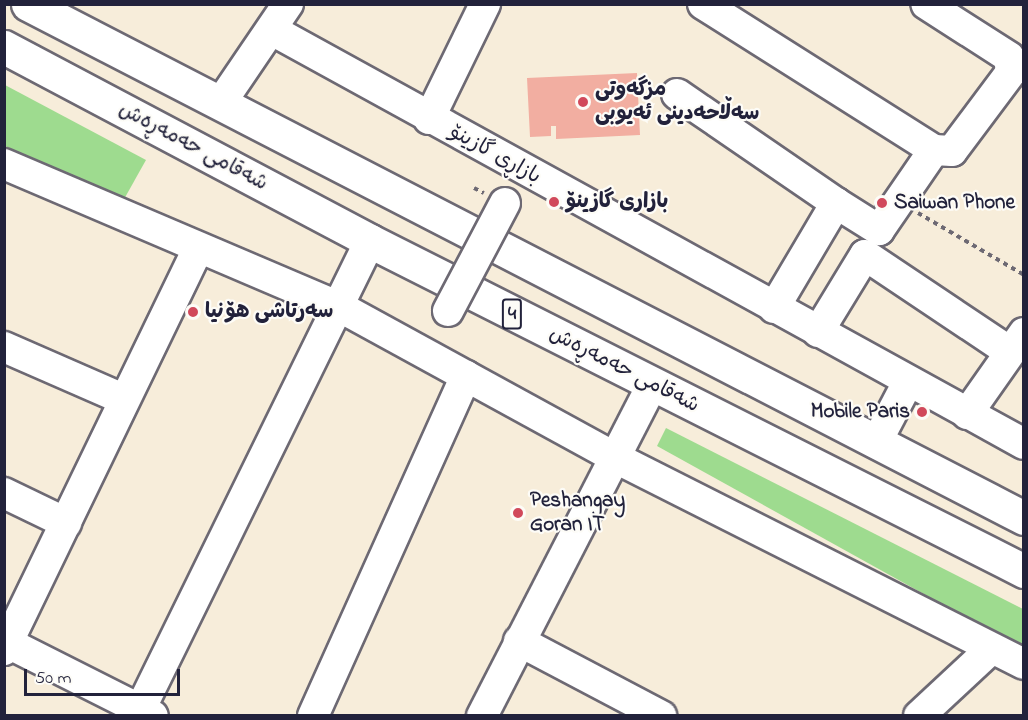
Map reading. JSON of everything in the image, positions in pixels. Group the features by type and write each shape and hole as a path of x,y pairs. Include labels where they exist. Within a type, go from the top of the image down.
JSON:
{"highway":[{"path":"28,4 1023,518"},
{"name":"شەقامی حەمەڕەش","path":"4,47 370,242 1023,571"}],"street":[{"path":"220,104 288,4"},
{"path":"429,119 485,4"},
{"path":"703,4 934,150 952,151 1011,72 1009,57 1000,49 926,4"},
{"name":"بازاڕی گازینۆ","path":"272,30 429,119 1023,444"},
{"path":"677,94 836,203 872,243 1017,342 967,414"},
{"path":"818,332 897,200 934,150"},
{"path":"4,164 342,308 614,457 1023,664"},
{"path":"448,311 505,203"},
{"path":"774,308 836,203"},
{"path":"198,248 122,398 66,523 6,646 144,713 342,308 370,242"},
{"path":"4,347 122,398"},
{"path":"313,716 466,376"},
{"path":"876,443 908,382"},
{"path":"482,716 652,385"},
{"path":"4,493 66,523"},
{"path":"519,641 661,716"},
{"path":"919,716 991,649"}],"path":[{"path":"897,200 1023,274"}],"green space":[{"path":"5,85 146,160 123,201 5,146"},
{"path":"666,428 1023,609 1023,649 657,446"}],"building":[{"name":"مزگەوتی سەڵاحەدینی ئەیوبی","path":"637,73 640,135 556,139 556,126 551,126 551,136 530,137 527,78"}],"place":[{"name":"مزگەوتی سەڵاحەدینی ئەیوبی","path":"583,102"},
{"name":"بازاری گازینۆ","path":"554,202"},
{"name":"Saiwan Phone","path":"882,203"},
{"name":"سەرتاشی هۆنیا","path":"193,312"},
{"name":"Mobile Paris","path":"922,412"},
{"name":"Peshangay Goran IT","path":"518,513"}]}
